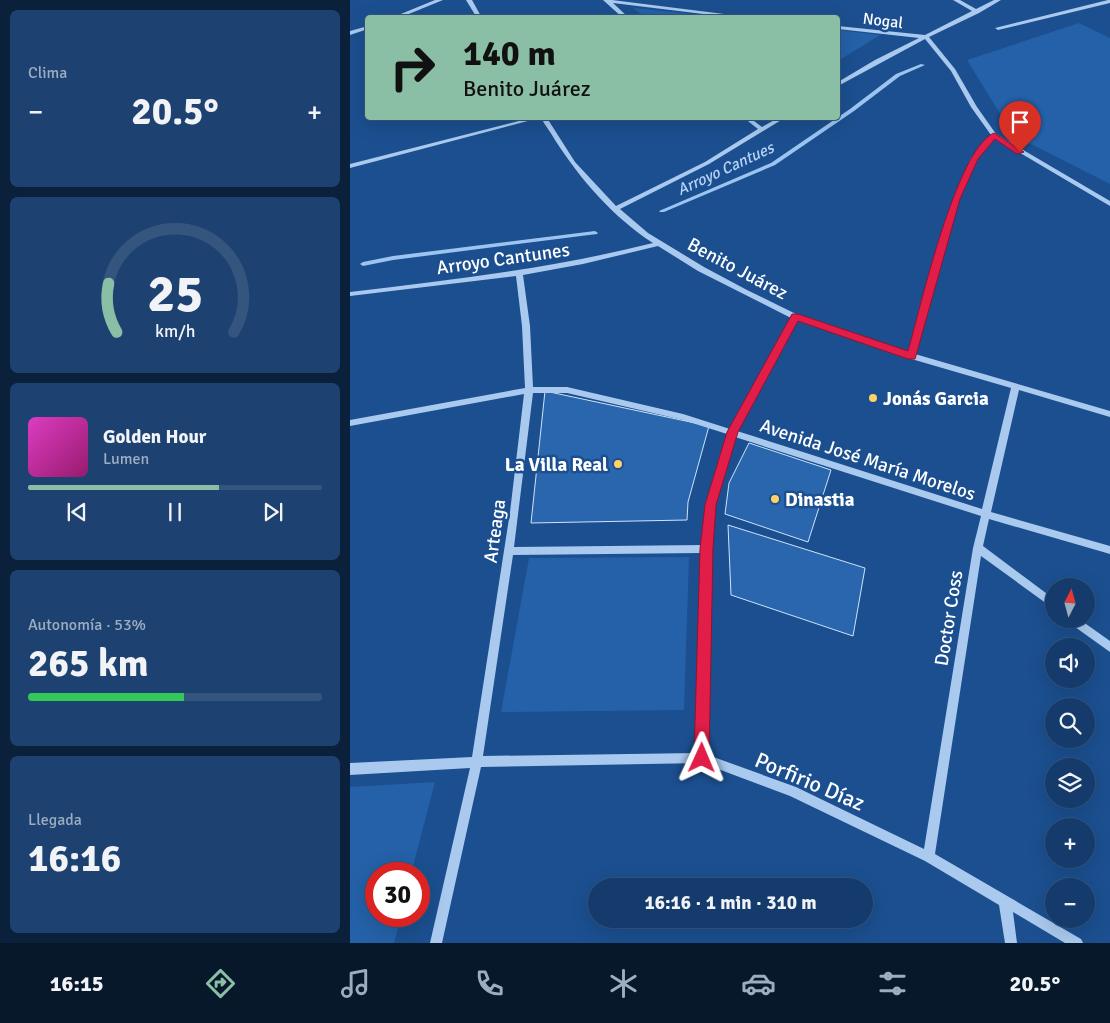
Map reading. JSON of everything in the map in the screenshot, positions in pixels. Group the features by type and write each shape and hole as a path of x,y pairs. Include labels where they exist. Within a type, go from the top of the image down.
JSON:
{"street":[{"path":"401,15 440,0"},
{"path":"469,0 478,15"},
{"path":"606,0 624,15"},
{"path":"606,0 729,15"},
{"path":"956,0 978,12"},
{"path":"840,83 879,59 978,12 998,0"},
{"path":"998,28 1110,1"},
{"name":"Nogal","path":"840,27 926,37"},
{"path":"350,33 365,28"},
{"path":"926,37 953,70 974,107 994,135 1110,204"},
{"path":"350,166 528,120"},
{"name":"Benito Juárez","path":"545,120 573,163 615,209 646,235 701,269 795,317 911,356 1015,388 1110,414"},
{"path":"749,120 761,130"},
{"path":"615,209 707,163 778,120"},
{"path":"911,356 956,199 974,158 994,135"},
{"name":"Arroyo Cantunes","path":"350,294 518,274 607,258 660,243"},
{"name":"Arteaga","path":"436,943 477,762 509,551 529,390 526,326 518,274"},
{"path":"702,758 706,549 710,505 732,432 795,317"},
{"name":"Doctor Coss","path":"929,857 978,548 1015,388"},
{"name":"Avenida José María Morelos","path":"350,423 529,390 567,390 683,417 986,514 1110,550"},
{"path":"978,548 1045,598"},
{"path":"509,551 706,549"},
{"path":"1084,628 1110,647"},
{"name":"Porfirio Díaz","path":"350,768 477,762 702,758 792,791 929,857 1077,943"},
{"path":"1005,901 1011,943"}],"shaded area":[{"path":"633,8 701,15 642,15"},
{"path":"1079,23 1110,38 1110,184 1013,135 967,60"},
{"path":"840,30 880,35 840,60"},
{"path":"689,557 684,710 501,712 529,558"},
{"path":"435,782 414,862 365,862 365,927 398,927 394,943 350,943 350,787"}],"building":[{"name":"La Villa Real","path":"545,391 709,426 688,502 687,520 531,523"},
{"name":"Dinastia","path":"749,443 831,470 808,542 725,514 729,483"},
{"path":"728,525 865,568 853,636 731,595"}],"waterway":[{"name":"Arroyo Cantues","path":"840,118 898,75 923,65"},
{"name":"Arroyo Cantues","path":"662,211 773,164 837,120"},
{"name":"Arroyo Cantues","path":"363,264 393,258 595,233"}],"place":[{"name":"Jonás Garcia","path":"873,398"},
{"name":"La Villa Real","path":"618,464"},
{"name":"Dinastia","path":"775,499"}],"route":[{"path":"702,758 706,549 710,505 732,432 795,317 911,356 956,199 974,158 994,135 1020,152"}]}
